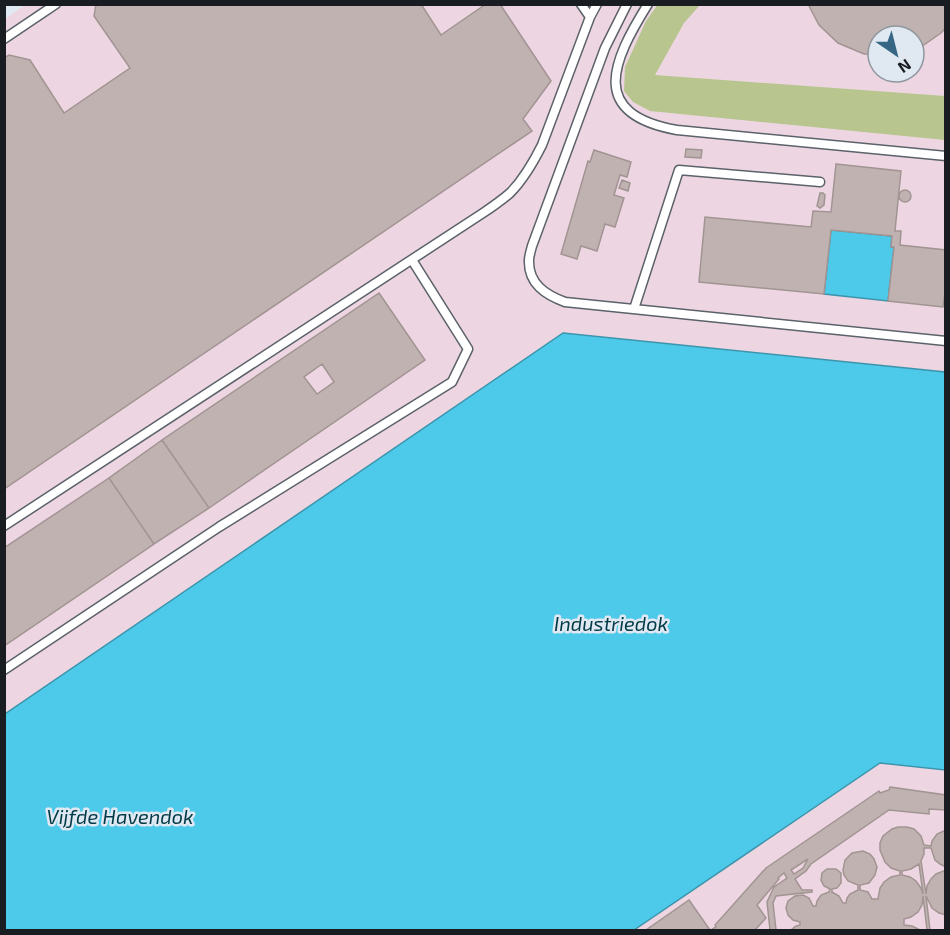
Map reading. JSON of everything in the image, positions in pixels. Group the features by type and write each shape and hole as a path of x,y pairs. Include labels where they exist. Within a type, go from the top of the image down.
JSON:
{"lane":[{"path":"4,39 56,4"},
{"path":"581,4 590,17"},
{"path":"4,526 412,260 509,193 533,164 542,145 597,4"},
{"path":"627,4 605,48 532,246 528,261 537,286 549,296 565,302 945,341"},
{"path":"648,4 624,47 615,78 616,91 622,103 631,113 644,120 660,127 677,130 945,156"},
{"path":"634,309 679,170 820,182"},
{"path":"4,670 219,527 452,382 468,350 412,260"}],"shaded area":[{"path":"26,4 945,5 945,372 563,333 5,714 5,19"},
{"path":"880,763 945,770 945,930 634,930"}],"green space":[{"path":"658,4 700,5 684,23 655,75 945,96 945,140 650,111 633,102 624,91 625,67 646,21"}],"water":[{"path":"831,230 892,236 891,247 894,247 888,301 824,294"},
{"name":"Industriedok","path":"563,333 945,372 945,770 880,763 634,930 5,930 5,714"}],"building":[{"path":"96,4 421,4 441,35 486,4 500,4 551,81 523,119 532,131 4,489 4,58 9,55 30,60 64,113 130,68 94,16"},
{"path":"808,4 946,4 946,28 926,43 926,24 866,24 866,54 838,43 819,25"},
{"path":"686,149 702,150 701,158 685,157"},
{"path":"594,150 631,162 627,177 620,175 614,195 624,198 615,227 605,224 597,251 581,246 577,259 561,254 588,161 590,162"},
{"path":"836,164 901,171 895,231 901,231 900,245 946,250 946,285 943,307 888,301 894,247 891,247 892,236 831,230 824,294 699,282 705,217 811,227 813,211 831,212"},
{"path":"622,180 630,183 628,191 619,188"},
{"path":"905,190 911,196 905,202 899,196"},
{"path":"820,193 825,195 824,205 820,208 817,206"},
{"path":"379,293 425,360 209,508 162,440","holes":["322,364 334,382 317,394 304,377"]},
{"path":"162,440 209,508 154,544 109,478"},
{"path":"109,478 154,544 4,646 4,548"},
{"path":"890,787 946,795 946,810 929,809 929,814 889,810 811,864 795,879 802,890 812,890 812,892 776,896 773,903 776,930 770,930 767,902 774,887 787,878 784,873 757,905 766,918 755,930 711,930 766,868 879,791 880,793 889,790","holes":["808,859 803,868 794,874 791,870"]},
{"path":"907,827 914,829 921,836 924,845 931,846 937,834 946,830 946,867 935,860 931,848 924,848 921,861 926,894 931,879 946,870 946,915 932,908 926,896 930,930 927,930 923,896 918,912 904,919 904,925 920,930 791,930 800,925 800,922 788,915 786,908 788,901 795,896 803,895 809,898 813,906 816,906 821,895 829,892 830,889 824,886 821,880 822,873 827,869 836,869 841,873 841,883 837,888 832,889 832,892 839,896 843,903 846,903 850,894 858,890 858,885 848,881 843,870 845,860 852,853 863,851 874,859 877,867 875,875 869,883 860,885 860,890 868,892 872,899 878,899 884,882 900,875 900,871 891,868 885,862 880,850 883,836 892,829","holes":["919,864 923,894 916,881 902,875 902,871"]},
{"path":"689,900 710,930 646,930"}],"water label":[{"name":"Vijfde Havendok","path":"120,816"}]}
